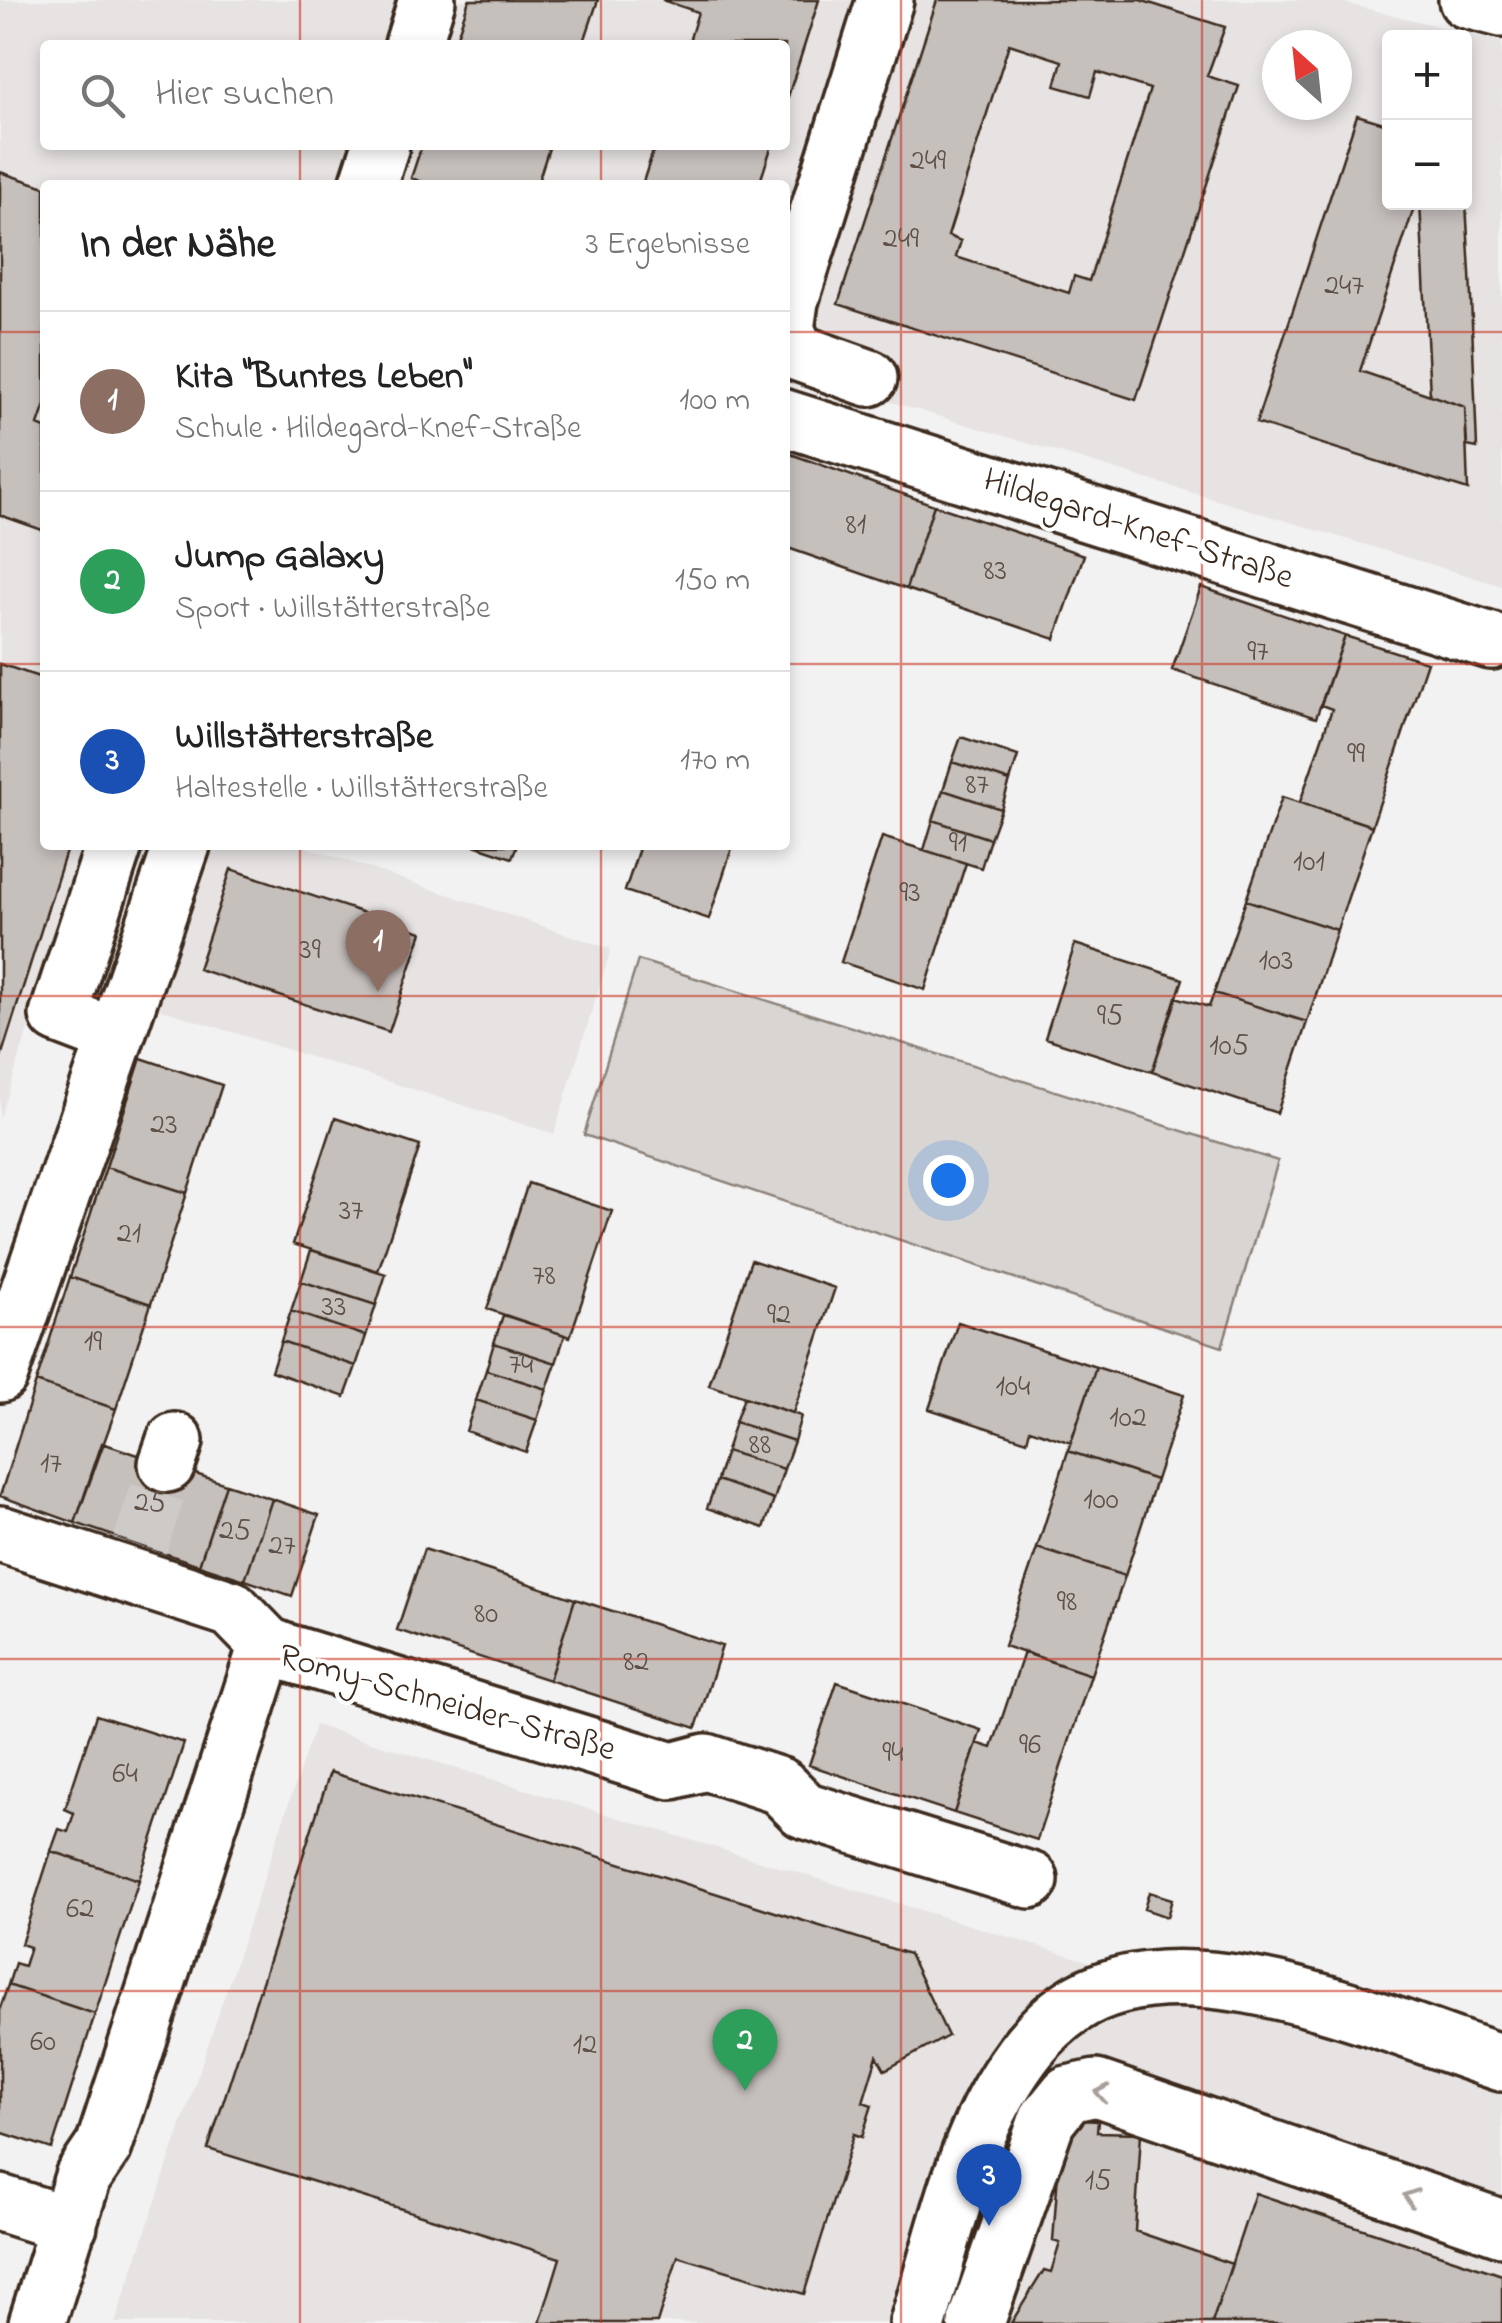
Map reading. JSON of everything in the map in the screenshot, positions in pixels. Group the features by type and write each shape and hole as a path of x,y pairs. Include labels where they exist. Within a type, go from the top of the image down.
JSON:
{"street":[{"path":"415,40 428,0"},
{"path":"790,302 886,0"},
{"path":"1468,0 1502,9"},
{"path":"370,180 378,150"},
{"path":"790,338 796,352 869,378"},
{"name":"Hildegard-Knef-Straße","path":"790,420 1491,642"},
{"path":"112,850 58,1015 114,1036"},
{"path":"0,1374 180,850"},
{"path":"0,1534 134,1560 232,1609 267,1645"},
{"name":"Romy-Schneider-Straße","path":"38,2323 83,2177 104,2146 267,1645 672,1771 706,1762 780,1786 804,1810 1030,1880"},
{"path":"918,2323 953,2205 996,2096 1028,2045 1072,2006 1124,1984 1179,1976 1234,1981 1296,1996 1502,2063"},
{"path":"976,2323 1048,2120 1068,2094 1096,2088 1502,2228"},
{"path":"0,2203 68,2226"}],"shaded area":[{"path":"0,0 1332,0 1453,30 1382,30 1382,210 1472,210 1472,35 1502,42 1502,586 790,372 790,180 40,180 40,850 85,850 0,1119"},
{"path":"203,850 315,850 611,949 554,1134 153,1007"},
{"path":"638,960 1278,1161 1222,1347 584,1135"},
{"path":"315,1725 1502,2088 1502,2323 115,2323"}],"building":[{"path":"469,0 598,0 585,40 456,40"},
{"path":"662,0 819,0 790,90 790,40 690,40 698,12"},
{"path":"937,0 1140,0 1225,27 1207,76 1239,86 1136,400 838,304","holes":["1009,44 1062,61 1055,86 1090,96 1097,72 1150,89 1089,281 1074,276 1069,293 956,257 961,241 948,236"]},
{"path":"1357,115 1382,123 1382,210 1413,210 1360,371 1465,407 1468,490 1256,423"},
{"path":"420,150 548,150 539,180 411,178"},
{"path":"653,150 770,150 761,180 644,180"},
{"path":"0,172 40,185 40,529 0,515"},
{"path":"1420,210 1466,210 1477,448 1467,446 1465,407 1430,395"},
{"path":"790,454 934,505 906,589 790,549"},
{"path":"934,505 1084,555 1055,639 906,589"},
{"path":"1201,587 1345,636 1316,718 1172,670"},
{"path":"1345,636 1427,662 1372,826 1300,802 1332,709 1321,705"},
{"path":"0,664 40,677 40,850 66,850 0,1060"},
{"path":"961,737 1018,756 1010,781 952,762"},
{"path":"952,762 1010,781 1001,809 943,790"},
{"path":"943,790 1001,809 990,839 933,820"},
{"path":"1282,797 1372,826 1337,930 1246,900"},
{"path":"933,820 990,839 981,868 924,850"},
{"path":"882,837 966,863 925,990 841,962"},
{"path":"489,850 515,850 512,858"},
{"path":"638,850 731,850 709,919 625,891"},
{"path":"231,869 422,932 389,1032 198,969"},
{"path":"1246,900 1337,930 1307,1022 1214,993"},
{"path":"1075,944 1183,979 1152,1072 1045,1038"},
{"path":"1214,993 1307,1022 1277,1113 1152,1072 1176,997 1209,1007"},
{"path":"141,1058 222,1085 187,1193 106,1167"},
{"path":"335,1118 420,1146 378,1271 293,1244"},
{"path":"106,1167 187,1193 151,1304 70,1277"},
{"path":"528,1183 612,1211 570,1337 487,1309"},
{"path":"311,1250 386,1274 376,1305 301,1281"},
{"path":"751,1260 835,1288 793,1413 709,1385"},
{"path":"70,1277 151,1304 116,1409 36,1382"},
{"path":"301,1281 376,1305 366,1336 291,1311"},
{"path":"291,1311 366,1336 356,1366 281,1341"},
{"path":"503,1315 565,1335 556,1363 494,1343"},
{"path":"958,1322 1096,1367 1071,1443 1030,1429 1027,1441 929,1409"},
{"path":"281,1341 356,1366 345,1397 271,1371"},
{"path":"494,1343 556,1363 547,1389 486,1370"},
{"path":"1096,1367 1184,1395 1156,1480 1068,1451"},
{"path":"486,1370 547,1389 537,1420 476,1400"},
{"path":"36,1382 116,1409 75,1523 0,1496"},
{"path":"744,1397 801,1416 794,1441 735,1422"},
{"path":"476,1400 537,1420 526,1452 466,1431"},
{"path":"735,1422 794,1441 784,1469 726,1451"},
{"path":"102,1443 226,1484 199,1565 75,1523"},
{"path":"726,1451 784,1469 774,1500 717,1480"},
{"path":"1068,1451 1156,1480 1125,1576 1037,1548"},
{"path":"717,1480 774,1500 764,1528 707,1508"},
{"path":"226,1484 272,1499 245,1580 199,1565"},
{"path":"272,1499 319,1515 292,1596 245,1580"},
{"path":"1037,1548 1125,1576 1091,1675 1004,1646"},
{"path":"424,1549 575,1599 549,1680 397,1630"},
{"path":"575,1599 722,1646 696,1728 549,1680"},
{"path":"1024,1652 1091,1675 1037,1840 954,1813 977,1743 992,1748"},
{"path":"837,1682 981,1730 954,1813 809,1765"},
{"path":"96,1715 184,1743 139,1880 51,1851 59,1829 68,1832 74,1813 65,1809"},
{"path":"330,1772 909,1954 948,2036 885,2070 877,2056 863,2102 872,2105 862,2137 854,2134 804,2294 678,2256 657,2323 540,2323 560,2258 208,2149"},
{"path":"51,1851 139,1880 95,2014 8,1985 15,1963 24,1966 30,1947 21,1944"},
{"path":"1149,1892 1172,1899 1167,1917 1144,1909"},
{"path":"8,1985 95,2014 52,2149 0,2132 0,2008"},
{"path":"1062,2119 1098,2121 1097,2132 1141,2133 1135,2231 1232,2264 1212,2323 1011,2323 1044,2270 1051,2272 1060,2243 1053,2241"},
{"path":"1255,2193 1502,2275 1502,2323 1212,2323"}],"tunnel":[{"path":"140,1545 167,1464"}],"place":[{"name":"Kita \"Buntes Leben\"","path":"378,992"},
{"name":"Jump Galaxy","path":"745,2091"},
{"name":"Willstätterstraße","path":"989,2226"}]}
